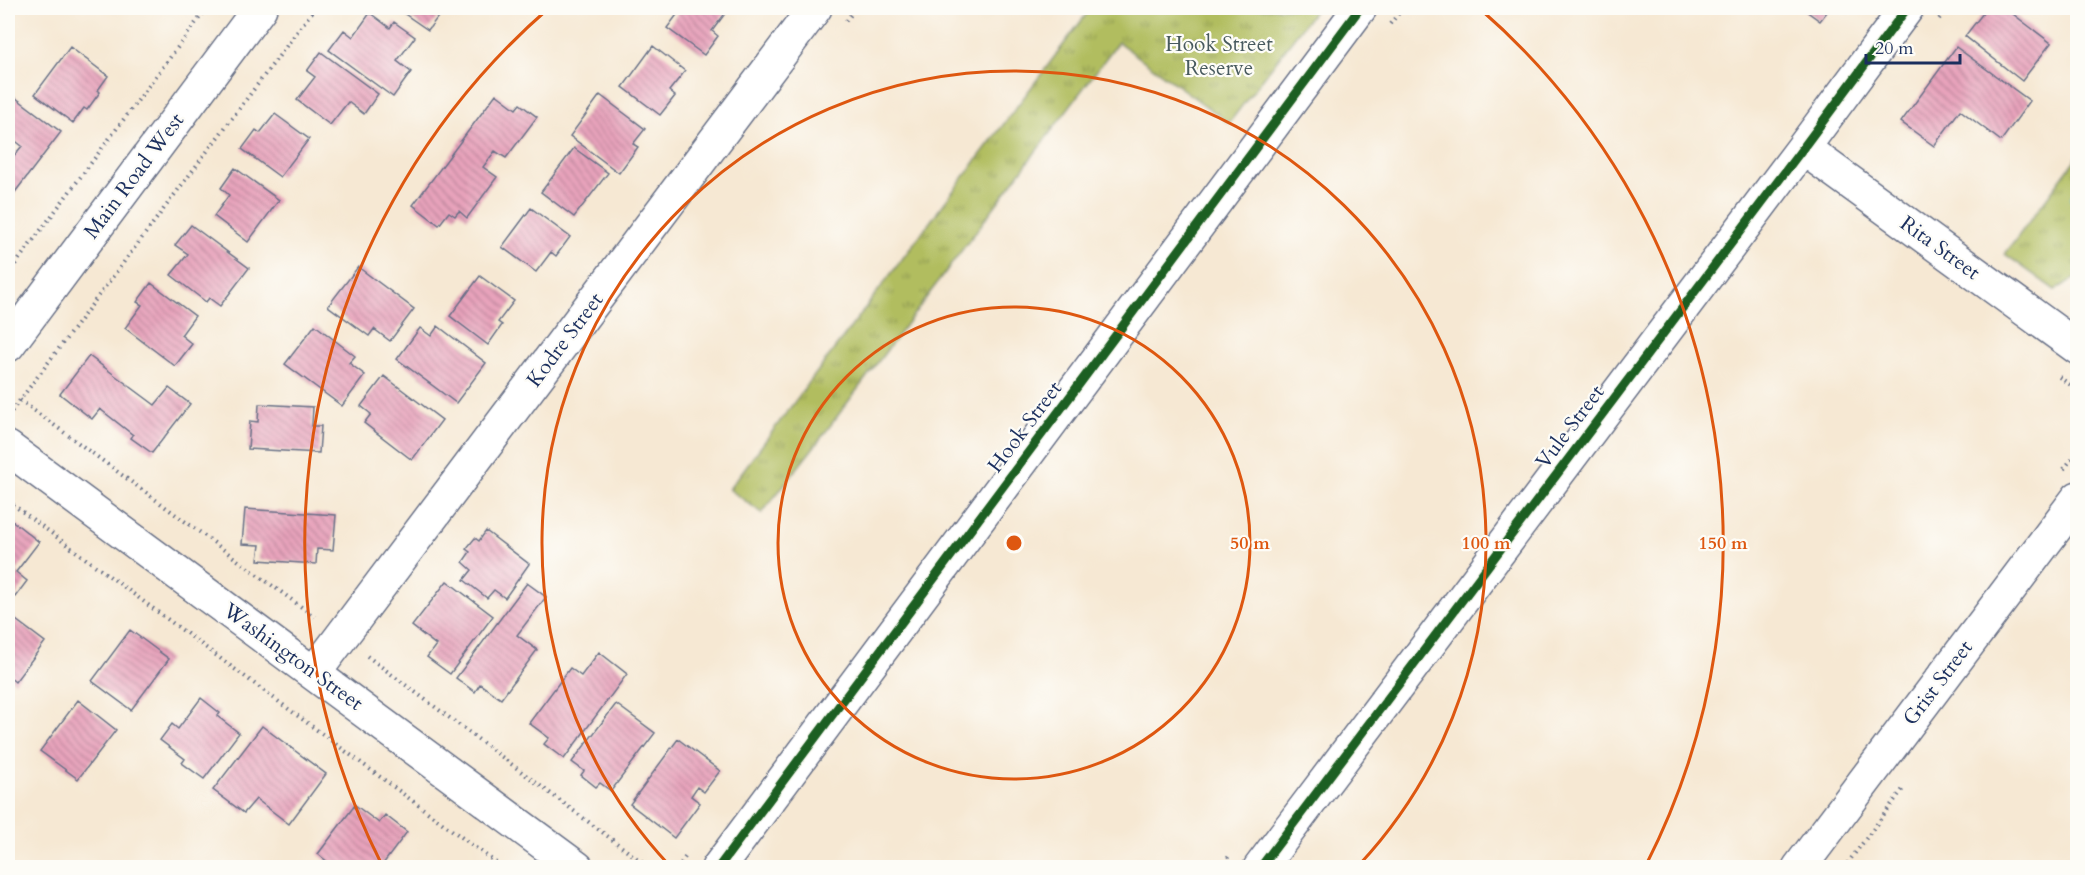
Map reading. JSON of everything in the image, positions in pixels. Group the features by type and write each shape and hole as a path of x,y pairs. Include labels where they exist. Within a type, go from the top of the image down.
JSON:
{"street":[{"name":"Main Road West","path":"8,345 260,8"},
{"name":"Kodre Street","path":"314,673 815,8"},
{"name":"Hook Street","path":"718,867 1360,8"},
{"name":"Vule Street","path":"1260,867 1907,8"},
{"name":"Rita Street","path":"1803,148 2078,348"},
{"name":"Washington Street","path":"8,448 577,867"},
{"name":"Grist Street","path":"1799,867 2078,498"}],"path":[{"path":"8,274 207,8"},
{"path":"8,417 315,8"},
{"path":"1934,26 1948,8"},
{"path":"8,501 503,867"}],"green space":[{"name":"Hook Street Reserve","path":"1091,8 1312,8 1315,10 1229,123 1118,42 821,438 762,513 729,489"},
{"path":"2077,157 2077,277 2055,290 2005,254"}],"building":[{"path":"396,8 441,8 444,9 428,30"},
{"path":"682,8 722,8 727,11 712,31 718,36 704,55 667,28"},
{"path":"1802,8 1830,8 1820,21"},
{"path":"1987,8 2005,8 2051,43 2022,81 1965,36"},
{"path":"370,13 390,28 394,22 415,37 397,61 411,72 393,97 329,50 344,30 353,37"},
{"path":"653,46 685,71 669,91 675,96 660,115 623,87"},
{"path":"70,47 108,76 87,110 84,108 73,123 35,94"},
{"path":"1956,47 2030,101 2001,141 1960,110 1934,146 1901,122"},
{"path":"321,52 378,94 364,114 348,102 330,125 297,100 315,77 307,71"},
{"path":"8,92 61,132 9,200 8,155 12,158 22,146 8,135"},
{"path":"496,94 516,109 520,104 537,117 506,158 495,151 483,167 497,177 467,218 459,211 455,216 449,212 439,225 413,205"},
{"path":"600,95 645,129 633,144 638,147 619,173 570,136"},
{"path":"275,114 309,139 280,177 242,149 256,130 260,133"},
{"path":"574,148 608,173 574,217 541,192"},
{"path":"235,168 279,200 248,242 214,216 229,195 221,188"},
{"path":"531,208 570,237 556,256 551,252 536,272 502,247"},
{"path":"191,225 249,268 220,306 209,298 206,302 171,275 188,254 175,245"},
{"path":"358,267 414,309 390,341 374,329 369,336 328,306"},
{"path":"480,276 514,301 498,322 502,325 488,345 450,316"},
{"path":"151,283 195,316 181,335 192,344 175,366 125,328 142,305 137,302"},
{"path":"315,325 355,356 349,363 365,375 342,406 285,364"},
{"path":"438,326 486,363 456,403 397,359 420,328 431,336"},
{"path":"89,356 155,405 169,388 190,404 152,453 131,438 133,435 100,409 92,419 60,394"},
{"path":"384,376 442,420 412,460 364,423 371,414 361,406"},
{"path":"259,404 313,407 312,426 321,426 319,453 248,449 250,421 258,422"},
{"path":"245,509 336,515 333,550 317,549 316,564 258,560 260,545 242,544"},
{"path":"10,519 39,542 16,572 27,581 15,597 8,591 8,522"},
{"path":"486,531 529,564 505,598 494,590 487,598 464,580 472,570 463,562 470,552 466,549 475,538 479,541"},
{"path":"447,581 493,616 450,674 427,657 436,645 412,626"},
{"path":"527,583 546,597 517,635 537,650 501,699 480,684 475,692 456,678"},
{"path":"8,614 45,642 15,682 8,676"},
{"path":"130,630 169,659 131,710 92,681"},
{"path":"599,652 627,674 564,759 544,744 549,738 529,723 570,668 581,676"},
{"path":"201,698 220,713 217,716 239,733 204,779 182,763 185,759 160,740 172,724 178,729"},
{"path":"78,700 116,730 78,779 40,751"},
{"path":"616,704 655,733 611,791 600,783 596,787 581,775 584,771 572,762"},
{"path":"262,726 326,774 289,824 256,799 244,813 213,790"},
{"path":"678,739 720,771 704,792 697,787 691,796 700,803 674,838 630,804"},
{"path":"355,805 379,823 385,815 407,832 380,868 335,868 318,854"}],"cycle path":[{"path":"718,868 1360,8"},
{"path":"1260,868 1907,8"}]}
